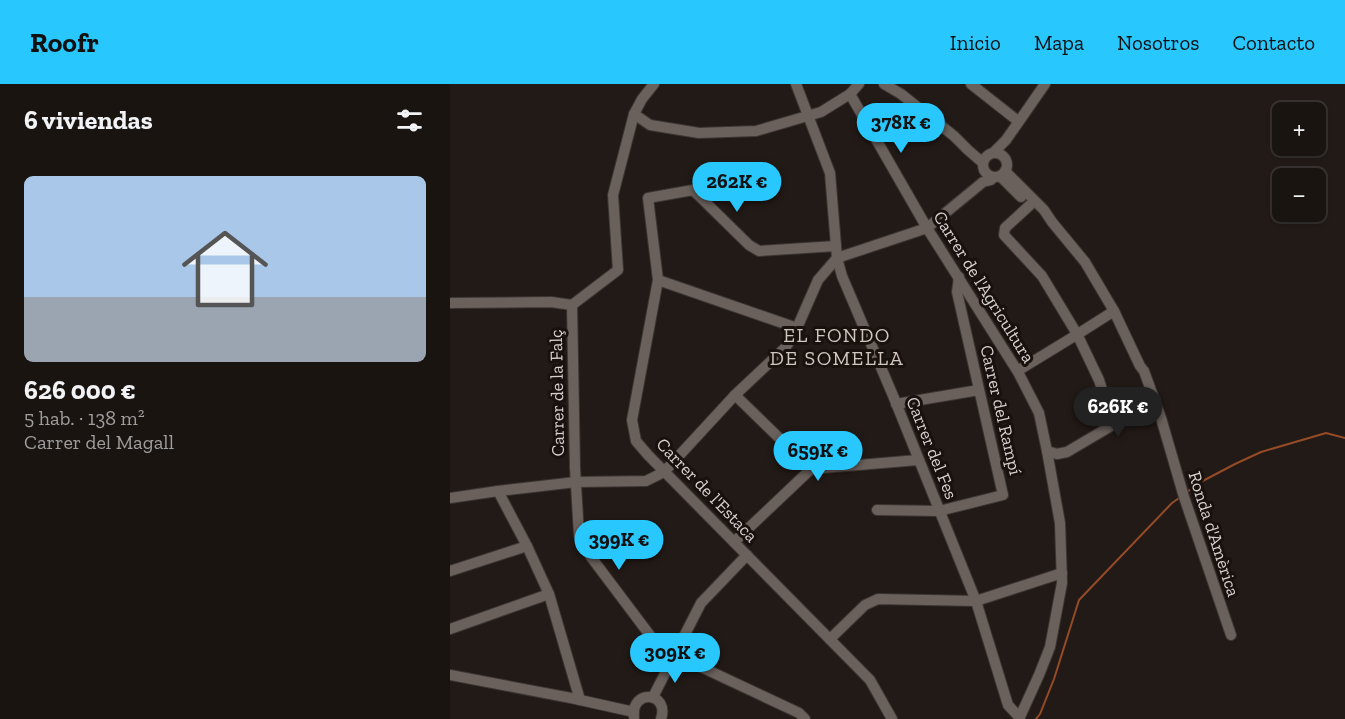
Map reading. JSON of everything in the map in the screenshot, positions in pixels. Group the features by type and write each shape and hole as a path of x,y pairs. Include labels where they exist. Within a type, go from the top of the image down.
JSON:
{"street":[{"name":"Carrer de la Falç","path":"654,84 634,114 613,195 618,270 572,304 576,482 579,535 591,557 661,650 672,658"},
{"name":"Carrer del Fes","path":"796,84 830,173 837,258 842,276 976,602 1008,705 1019,718"},
{"path":"634,114 650,125 699,133 756,131 821,112 850,94 860,84"},
{"path":"450,498 498,490 576,482 646,481 664,472 735,395 786,347 818,280 837,258 927,228 1008,165 1005,157 991,157 968,150 909,100 884,84"},
{"path":"895,84 991,157"},
{"path":"971,84 1018,121"},
{"path":"991,157 1004,149 1005,140 1045,84"},
{"name":"Carrer de l'Agricultura","path":"850,94 927,228 1017,372 1039,413 1060,523 1062,573 1058,611 1050,647 1019,718"},
{"name":"Ronda d'Amèrica","path":"991,157 983,168 1044,210 1085,262 1114,311 1140,366 1140,377 1152,402 1156,429 1167,443 1231,634"},
{"name":"Ronda d'Amèrica","path":"994,176 1041,216 1052,222"},
{"name":"Carrer de l'Estaca","path":"836,246 759,251 749,245 693,190 648,198 658,280 632,420 636,441 870,680 892,719"},
{"path":"1030,205 1005,228 1004,235 1042,276 1077,334 1099,380 1113,424"},
{"name":"Carrer del Rampí","path":"877,510 939,511 1003,495 957,292 959,278"},
{"path":"658,280 796,328"},
{"path":"450,303 551,302 572,304"},
{"path":"1019,370 1114,311"},
{"path":"896,404 979,390"},
{"path":"735,395 811,468"},
{"path":"1047,451 1057,454 1067,452 1152,402"},
{"path":"1052,475 1067,452"},
{"path":"734,542 811,468 918,460"},
{"path":"498,490 549,594 580,700"},
{"path":"450,571 526,546"},
{"path":"652,697 700,603 747,555"},
{"path":"830,639 864,605 878,599 976,602 1062,573"},
{"path":"450,629 549,594"},
{"path":"672,658 684,659 800,717"},
{"path":"450,675 580,700 635,716 635,704 643,697 652,697 661,705 663,710 661,719"}],"waterway":[{"path":"1186,493 1197,484 1261,452 1326,433 1345,438"},
{"path":"1036,719 1054,679 1079,600 1179,498"}],"district":[{"name":"EL FONDO DE SOMELLA","path":"837,346"}]}
